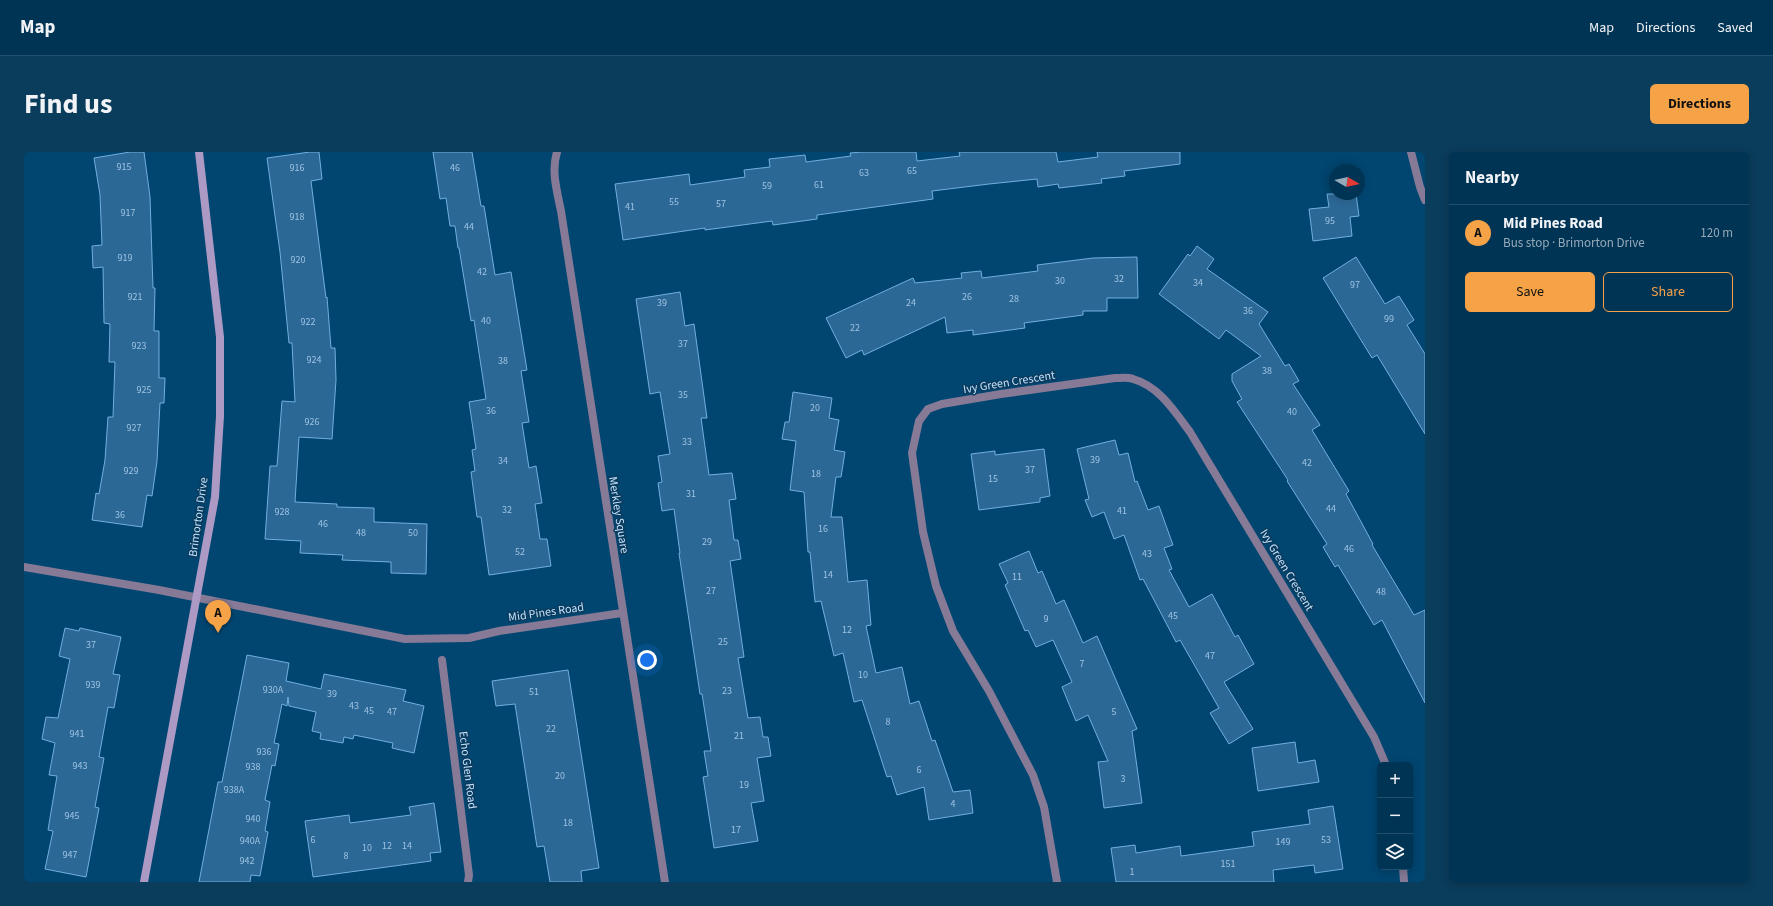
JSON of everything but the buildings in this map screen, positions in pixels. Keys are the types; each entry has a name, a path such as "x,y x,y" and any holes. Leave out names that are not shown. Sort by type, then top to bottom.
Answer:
{"street":[{"name":"Brimorton Drive","path":"144,882 215,497 220,400 220,337 199,152"},
{"name":"Merkley Square","path":"557,152 555,184 561,211 622,613 665,882"},
{"path":"1411,152 1425,200"},
{"name":"Ivy Green Crescent","path":"1057,882 1044,807 1033,775 989,691 953,631 936,586 923,532 912,454 919,421 928,409 942,404 1001,394 1115,378 1132,378 1146,384 1158,393 1190,432 1374,737 1385,762"},
{"name":"Mid Pines Road","path":"24,567 197,598 405,639 468,638 499,631 622,613"},
{"name":"Echo Glen Road","path":"442,660 469,874 468,882"},
{"path":"1403,870 1404,882"}],"place":[{"name":"Mid Pines Road","path":"218,633"}]}
